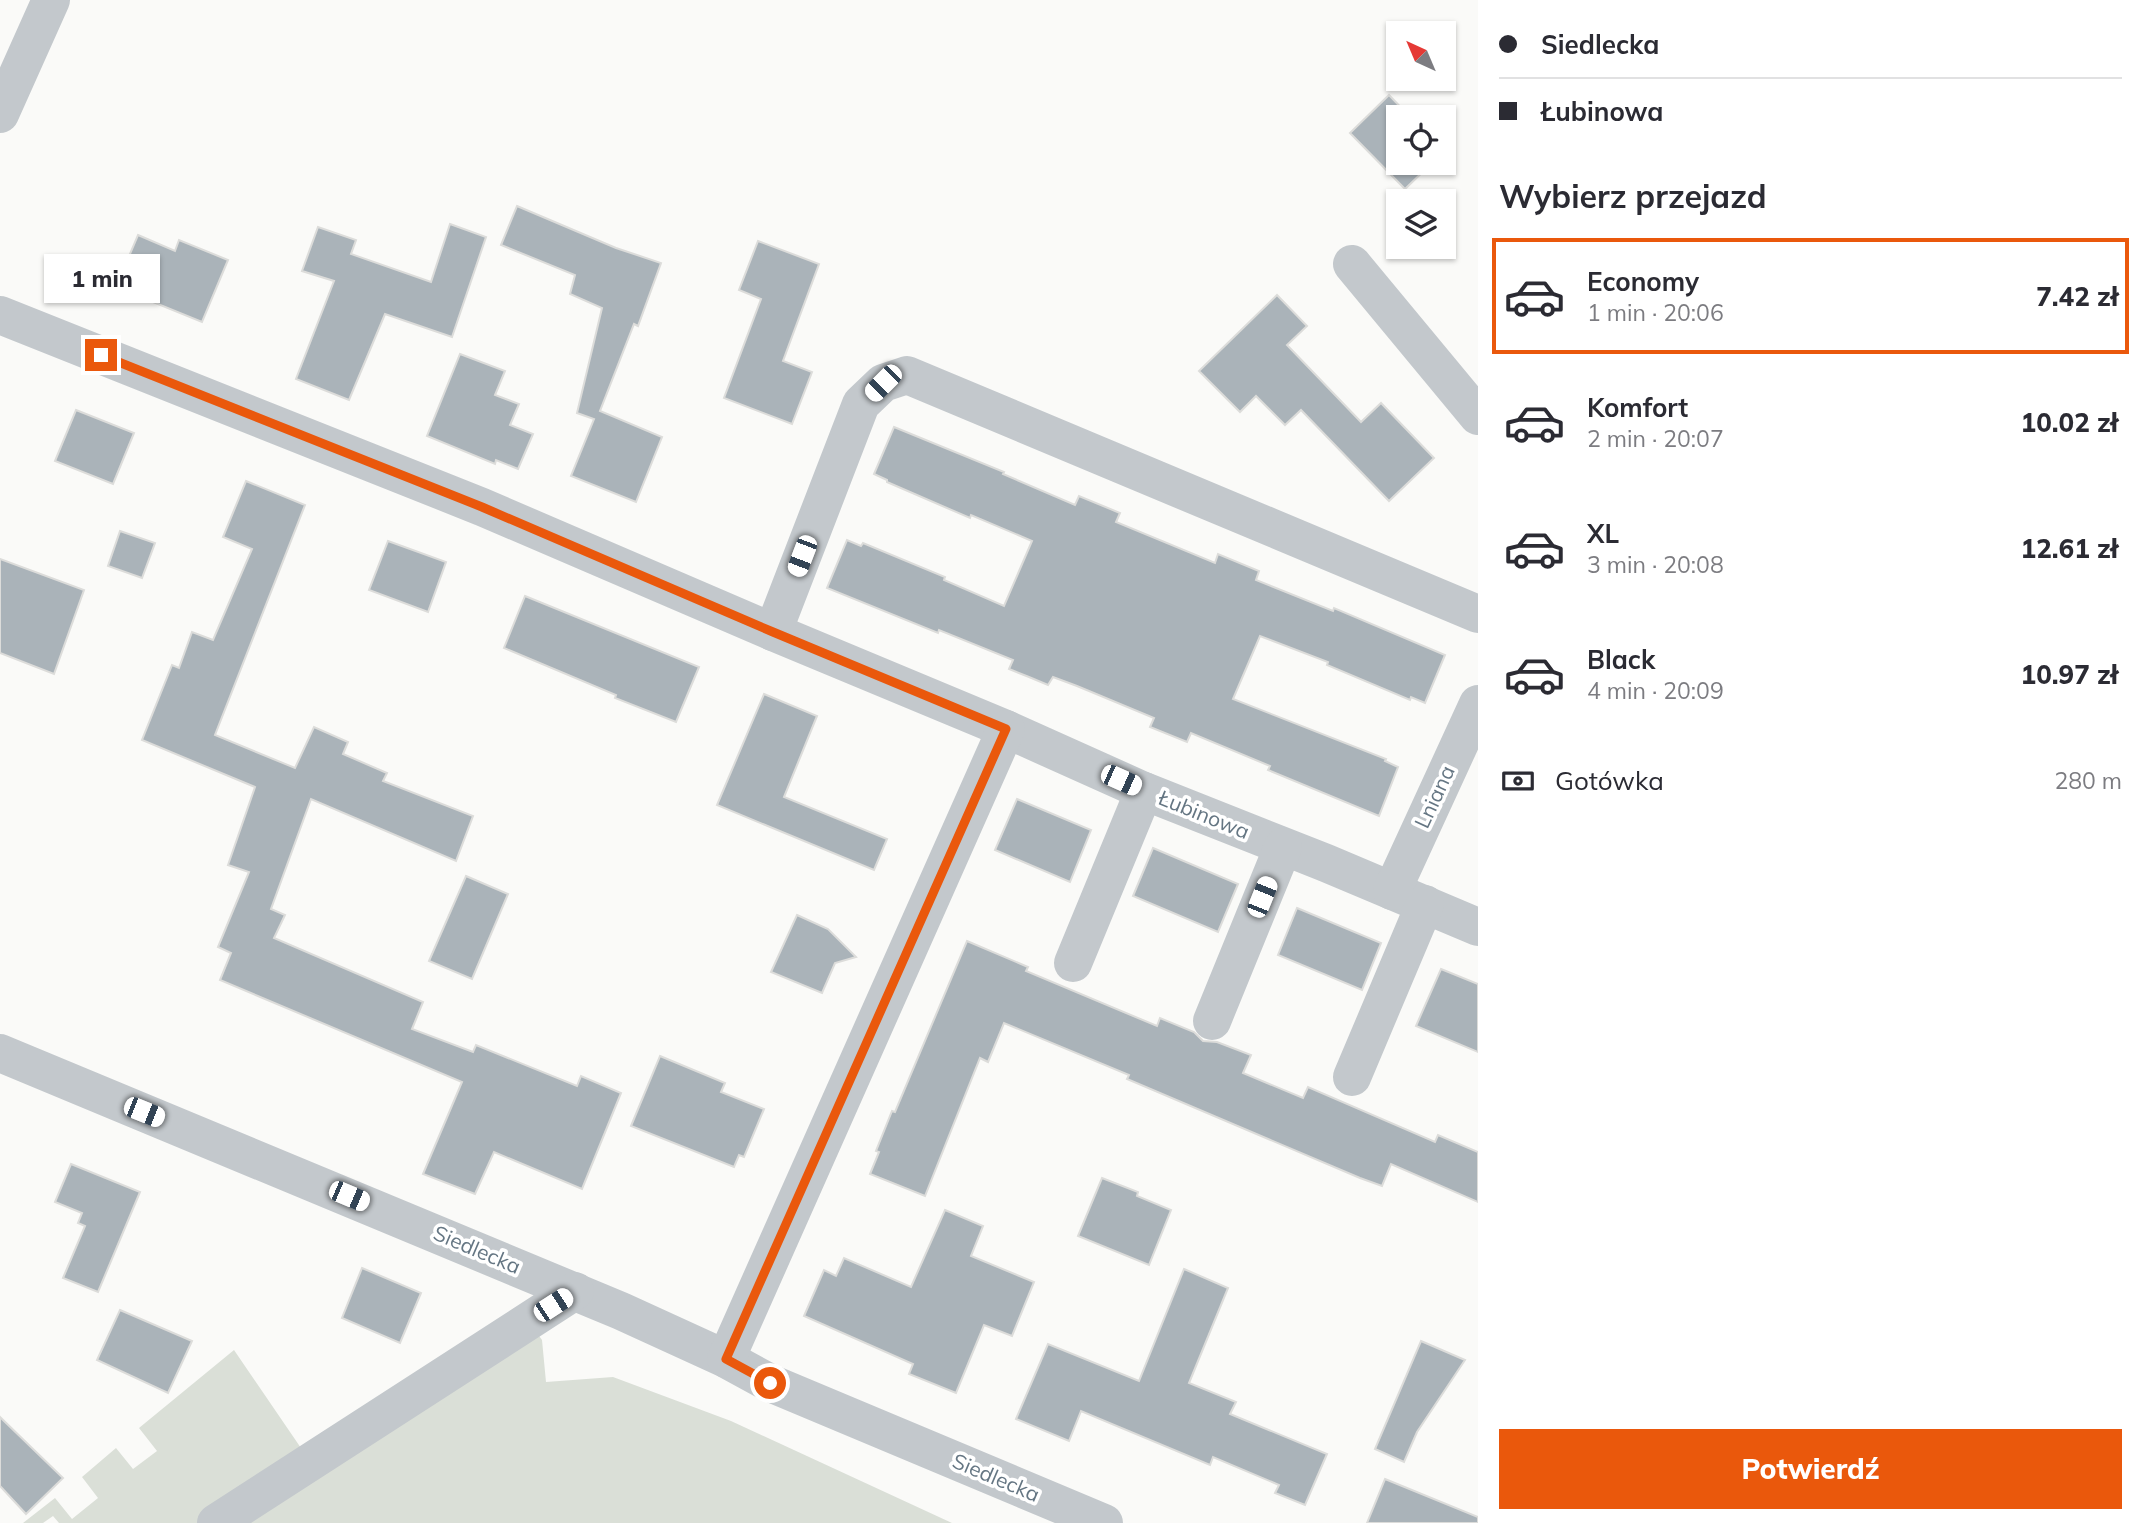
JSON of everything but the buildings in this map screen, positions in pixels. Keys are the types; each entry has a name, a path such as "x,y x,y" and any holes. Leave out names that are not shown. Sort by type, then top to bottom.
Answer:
{"street":[{"path":"0,114 51,0"},
{"path":"1352,264 1478,416"},
{"name":"Łubinowa","path":"0,315 482,507 1006,729 1144,791 1478,927"},
{"path":"773,632 862,404 883,383 907,375 1478,614"},
{"name":"Lniana","path":"1352,1077 1408,897 1478,704"},
{"path":"726,1359 1006,729"},
{"path":"1073,963 1144,791"},
{"path":"1212,1021 1283,847"},
{"name":"Siedlecka","path":"0,1053 575,1291 726,1359 770,1383 1104,1523"},
{"path":"216,1523 575,1291"}],"shaded area":[{"path":"537,1333 542,1340 546,1382 613,1377 731,1421 952,1523 230,1523"},
{"path":"234,1350 303,1451 197,1523 59,1523 53,1516 43,1523 23,1523 55,1498 72,1519 98,1498 82,1477 116,1448 133,1469 157,1451 139,1428"}],"route":[{"path":"101,355 482,507 1006,729 726,1359 770,1383"}]}
